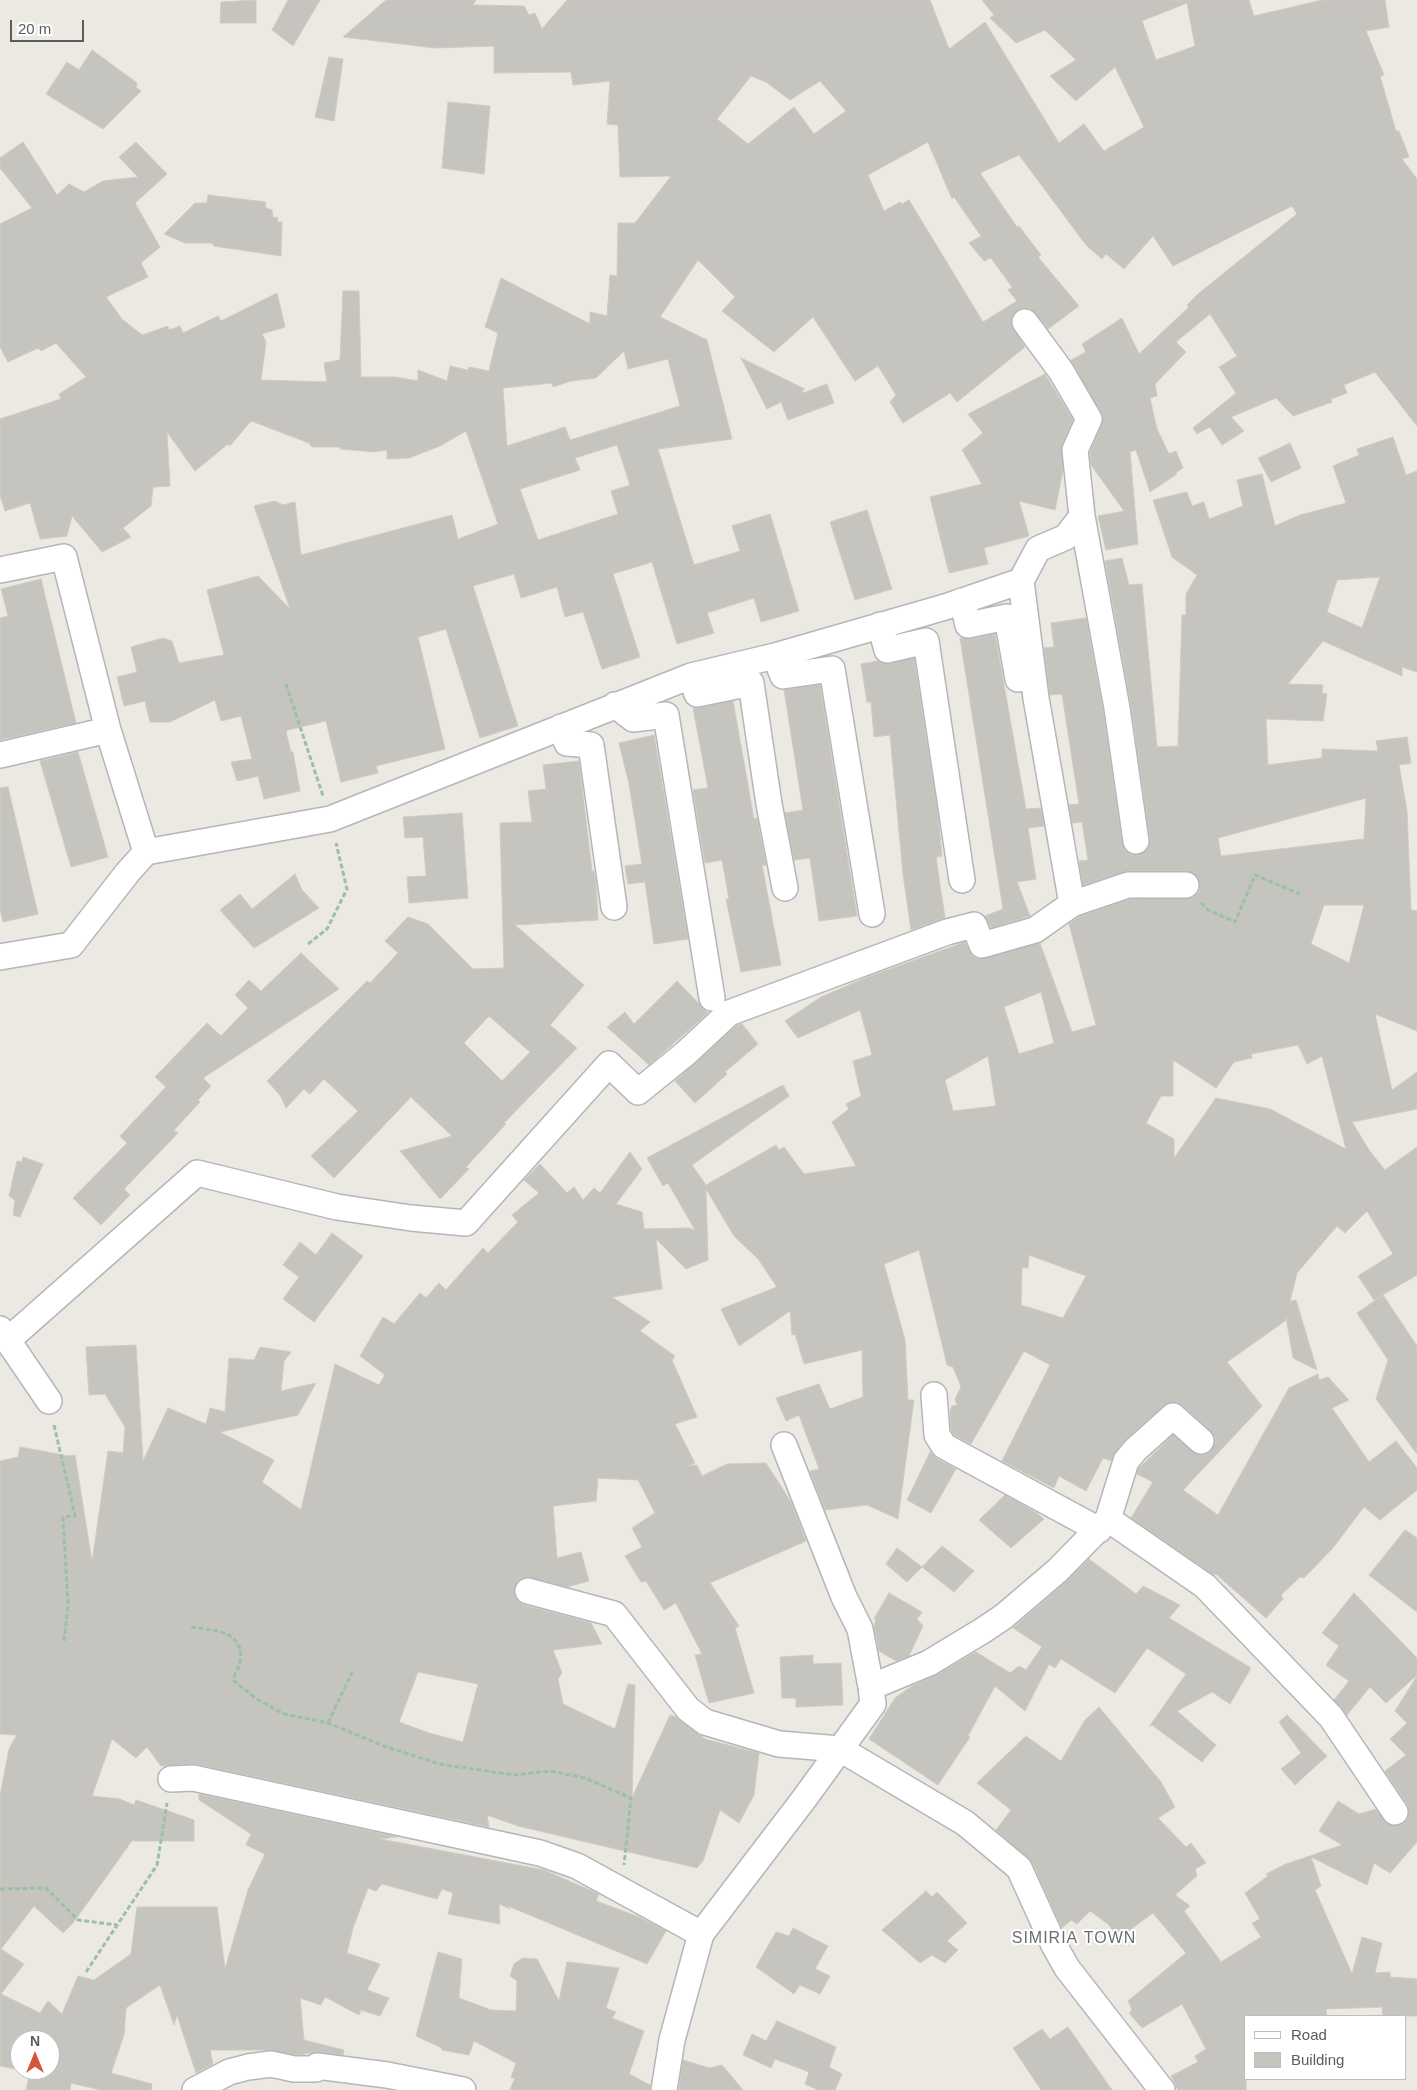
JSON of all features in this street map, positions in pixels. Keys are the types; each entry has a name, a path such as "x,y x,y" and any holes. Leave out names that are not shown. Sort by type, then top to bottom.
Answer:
{"street":[{"path":"1025,322 1061,371 1089,418 1075,450 1082,516 1117,708 1136,841"},
{"path":"1072,904 1036,698 1020,581 1038,549 1066,537 1082,516"},
{"path":"0,570 64,557 108,730 146,852"},
{"path":"0,957 72,945 128,872 146,852 330,819 691,676 775,656 962,601 1020,581"},
{"path":"962,601 968,625 1007,617 1048,859"},
{"path":"880,625 887,650 926,641 962,880"},
{"path":"775,656 784,676 832,669 872,914"},
{"path":"691,676 698,694 751,683 769,804 786,888"},
{"path":"615,705 633,719 666,715 712,998"},
{"path":"560,727 567,744 591,746 614,907"},
{"path":"0,755 108,730"},
{"path":"49,1401 4,1335 197,1174 337,1207 411,1218 466,1223 609,1064 638,1092 686,1053 729,1013 956,930 974,925 982,945 1036,930 1072,904 1128,885 1186,886"},
{"path":"934,1395 937,1436 944,1446 1104,1525 1206,1586 1331,1717 1395,1812"},
{"path":"871,1687 929,1663 1003,1617 1050,1577 1104,1525 1126,1462 1135,1450 1173,1416 1201,1441"},
{"path":"664,2090 672,2040 701,1934 873,1704 860,1629 844,1596 784,1445"},
{"path":"528,1591 614,1614 688,1709 705,1722 779,1744 840,1749 965,1823 1019,1868 1054,1945 1067,1968 1162,2090"},
{"path":"171,1780 193,1778 210,1781 540,1853 577,1866 701,1934"},
{"path":"195,2090 229,2072 271,2064 294,2069 316,2069 317,2066 387,2075 464,2090"}],"path":[{"path":"286,684 330,819 347,890 327,929 308,944"},
{"path":"1186,886 1208,910 1235,922 1255,875 1300,894"},
{"path":"49,1401 75,1516 63,1517 68,1605 64,1641"},
{"path":"191,1627 219,1631 233,1638 241,1650 240,1665 235,1674 234,1681 257,1699 284,1714 328,1724 384,1746 439,1764 514,1775 550,1771 585,1778 631,1798 624,1871"},
{"path":"328,1724 352,1672"},
{"path":"86,1972 158,1866 171,1780"},
{"path":"0,1889 46,1888 78,1920 117,1926"}],"building":[{"path":"256,0 256,23 220,23 221,2"},
{"path":"288,0 320,0 293,46 272,30"},
{"path":"386,0 476,0 473,5 524,6 529,15 535,13 542,29 567,0 930,0 949,49 985,22 1059,143 1084,124 1104,151 1144,127 1115,67 1076,101 1050,76 1076,60 1045,30 1016,43 990,18 994,15 982,0 1249,0 1254,16 1322,0 1385,0 1389,27 1366,31 1384,75 1380,76 1396,131 1399,131 1409,157 1402,159 1417,179 1417,426 1375,372 1344,385 1347,393 1331,399 1332,402 1293,416 1276,398 1231,417 1244,431 1222,445 1210,427 1197,434 1193,428 1236,393 1219,367 1237,356 1210,314 1176,342 1186,352 1155,384 1157,396 1150,398 1157,429 1169,454 1176,451 1183,468 1150,492 1136,450 1130,452 1138,544 1106,550 1098,516 1124,511 1091,465 1090,452 1103,418 1071,360 1086,352 1082,344 1122,318 1139,354 1189,307 1187,305 1198,294 1297,214 1292,206 1173,266 1153,236 1124,269 1106,254 1102,259 1086,245 1019,155 980,173 1017,227 1019,226 1041,255 1038,257 1079,306 1048,329 1031,309 1023,308 1016,311 1012,317 1011,324 1025,347 957,402 950,393 903,423 890,402 896,395 878,366 855,381 813,317 774,352 722,311 735,297 698,260 660,317 707,340 732,439 658,449 694,565 740,551 732,526 770,514 799,611 761,622 754,598 707,613 714,633 677,644 652,562 613,574 640,657 602,669 583,612 565,617 557,587 521,598 514,574 473,586 518,726 480,738 446,629 418,637 445,749 376,766 378,773 341,782 326,721 288,730 286,732 291,752 293,752 300,791 264,799 258,776 237,781 231,762 252,759 241,716 221,721 215,700 170,722 150,722 145,701 124,706 117,677 137,672 131,647 163,638 172,641 179,663 224,655 207,590 258,576 290,609 254,506 275,501 283,505 295,502 301,555 452,515 458,539 498,524 466,431 440,446 409,458 387,459 387,450 374,452 340,449 340,447 312,447 309,443 251,421 230,446 228,444 195,471 167,432 170,486 153,487 151,506 123,528 131,537 102,552 72,516 67,536 40,539 30,503 5,511 0,495 0,419 61,399 59,394 86,377 56,343 41,351 38,348 8,362 0,347 0,224 32,208 0,168 0,158 23,142 57,195 69,184 84,192 103,181 138,177 119,157 136,142 167,174 135,203 160,247 141,263 148,277 106,297 122,319 142,335 168,326 169,330 180,326 183,333 218,316 221,321 277,293 285,327 262,334 266,342 261,380 327,382 324,363 340,360 343,291 359,291 361,377 395,377 418,381 418,370 447,381 450,366 468,370 469,367 489,371 498,333 485,327 501,278 590,324 590,312 607,316 610,275 617,276 618,223 635,223 671,176 620,177 618,125 607,124 610,81 573,85 571,72 494,73 494,46 435,48 343,37","holes":["1187,3 1195,46 1156,60 1142,21","751,76 766,82 790,100 820,81 846,111 814,134 794,107 748,144 717,119","928,142 952,199 954,197 981,236 969,243 984,261 991,258 1012,287 1008,290 1017,301 983,322 909,200 902,204 900,202 884,211 868,175","624,351 628,369 668,359 680,406 570,440 565,427 507,446 503,388 552,383 553,387 571,381 596,378","617,445 630,485 611,491 618,514 538,540 520,489 580,470 575,458"]},
{"path":"92,50 137,83 136,87 141,91 103,129 46,94 67,62 79,70"},
{"path":"329,57 343,59 334,121 315,117"},
{"path":"448,102 490,106 484,174 442,168"},
{"path":"208,195 265,202 266,208 272,210 273,218 277,217 278,222 282,222 281,256 214,246 212,243 185,243 164,234 195,203 207,203"},
{"path":"741,358 805,389 802,391 803,393 827,384 834,403 788,420 781,402 767,409"},
{"path":"1045,374 1073,420 1062,445 1063,470 1055,510 1019,501 1029,536 984,548 988,564 949,573 930,497 982,484 962,450 983,433 968,414"},
{"path":"1393,437 1406,475 1417,471 1417,672 1402,667 1402,676 1323,641 1288,684 1323,685 1322,693 1327,694 1323,721 1266,719 1268,765 1322,758 1322,749 1378,751 1376,741 1407,737 1411,763 1399,765 1407,811 1411,910 1417,911 1417,1031 1375,1014 1392,1090 1417,1072 1417,1109 1352,1122 1369,1150 1385,1170 1417,1147 1417,1275 1374,1300 1358,1276 1393,1254 1367,1211 1345,1233 1337,1226 1297,1273 1290,1301 1296,1300 1317,1370 1293,1358 1286,1317 1285,1321 1227,1362 1262,1406 1183,1490 1218,1515 1289,1388 1318,1374 1319,1380 1328,1377 1349,1400 1332,1408 1369,1462 1396,1441 1417,1468 1417,1490 1380,1520 1364,1507 1332,1549 1304,1578 1300,1577 1281,1595 1283,1599 1266,1618 1216,1574 1214,1575 1131,1518 1153,1482 1137,1474 1139,1468 1173,1435 1198,1455 1206,1454 1215,1444 1215,1437 1211,1431 1182,1405 1176,1402 1164,1405 1124,1441 1111,1461 1103,1458 1086,1491 1059,1476 1054,1488 1002,1461 1050,1365 1024,1351 971,1444 954,1435 951,1430 950,1411 952,1406 957,1405 955,1399 961,1387 953,1367 947,1365 919,1250 884,1264 905,1340 908,1400 914,1400 898,1519 867,1505 825,1510 810,1471 819,1469 799,1415 786,1421 776,1398 819,1384 830,1409 863,1397 862,1350 804,1364 795,1334 792,1335 790,1311 739,1346 721,1309 777,1287 758,1259 734,1236 706,1189 708,1260 686,1269 656,1239 662,1289 612,1297 650,1322 640,1331 675,1356 672,1360 697,1417 675,1424 695,1463 688,1466 697,1465 702,1476 727,1464 766,1463 791,1502 806,1541 710,1583 739,1626 735,1628 754,1693 709,1703 695,1655 702,1654 676,1603 664,1610 646,1581 641,1582 625,1556 642,1547 632,1528 655,1513 638,1480 598,1478 596,1501 553,1506 557,1558 581,1552 589,1581 567,1587 525,1577 518,1581 514,1594 518,1601 524,1605 591,1623 602,1644 553,1650 562,1673 558,1679 563,1704 615,1729 628,1684 635,1685 632,1798 670,1715 676,1717 705,1739 759,1753 754,1795 739,1823 720,1810 703,1861 697,1868 518,1826 487,1815 489,1827 196,1764 161,1766 147,1747 136,1758 112,1739 92,1796 120,1799 134,1805 136,1800 194,1820 194,1841 133,1841 134,1838 73,1923 63,1933 34,1906 1,1949 24,1964 1,1994 40,2013 48,2001 62,2014 78,1976 94,1980 131,1954 137,1907 217,1907 225,1969 248,1890 265,1854 246,1845 251,1834 199,1800 199,1794 397,1837 380,1839 544,1870 599,1894 596,1901 639,1917 666,1931 647,1964 508,1906 510,1909 499,1904 500,1924 448,1914 453,1893 442,1889 437,1899 382,1884 376,1891 368,1888 353,1928 347,1953 380,1964 367,1990 389,1998 380,2016 361,2010 359,2015 325,1997 321,2005 300,1998 304,2040 344,2050 343,2055 319,2052 296,2055 269,2050 210,2050 213,2064 196,2073 177,2015 174,2025 160,1985 126,2008 124,2035 111,2073 152,2084 151,2090 101,2090 71,2083 70,2090 26,2090 28,2080 60,2080 60,2030 10,2030 10,2068 0,2066 0,1796 9,1749 17,1735 0,1734 0,1461 18,1457 20,1447 69,1456 75,1455 92,1562 108,1451 123,1453 125,1427 105,1394 89,1395 86,1347 136,1345 143,1461 168,1408 206,1424 210,1408 225,1412 229,1358 254,1360 260,1347 291,1352 284,1361 281,1391 316,1383 298,1415 220,1432 274,1460 262,1482 301,1510 335,1364 379,1385 385,1375 360,1356 383,1317 394,1324 420,1293 426,1298 439,1283 446,1290 483,1248 488,1253 518,1222 512,1215 539,1193 524,1180 540,1164 567,1193 574,1187 583,1200 594,1188 600,1193 630,1152 642,1169 616,1204 642,1212 644,1229 688,1228 695,1230 668,1183 663,1186 647,1158 783,1085 789,1096 692,1165 706,1185 776,1145 779,1150 784,1147 804,1174 856,1166 832,1122 849,1109 846,1104 861,1096 853,1061 872,1055 860,1010 798,1038 785,1021 821,997 865,978 965,942 972,956 979,959 1040,943 1072,1032 1096,1025 1069,924 1079,917 1130,899 1193,898 1199,892 1200,885 1194,873 1186,871 1128,871 1083,885 1079,861 1088,860 1082,822 1072,823 1069,805 1079,804 1062,694 1050,695 1044,648 1054,647 1051,623 1086,618 1103,710 1122,843 1124,849 1130,854 1138,855 1149,847 1150,839 1131,705 1105,561 1122,558 1129,585 1142,584 1157,747 1178,746 1182,615 1186,615 1186,594 1197,575 1172,557 1153,500 1187,492 1192,506 1204,502 1209,519 1243,506 1237,480 1262,474 1275,526 1300,515 1346,503 1333,466 1359,455 1357,449","holes":["1380,577 1362,628 1327,612 1337,580","1366,798 1364,839 1221,856 1218,838","1324,905 1364,905 1349,963 1311,944","1041,992 1054,1043 1019,1054 1004,1007","1298,1045 1307,1064 1322,1056 1346,1149 1270,1109 1216,1098 1174,1158 1174,1139 1146,1123 1161,1096 1173,1096 1173,1060 1216,1088 1234,1062 1252,1058 1251,1054","988,1056 996,1106 953,1111 945,1080","1029,1255 1086,1276 1063,1318 1021,1305 1022,1267 1028,1268","418,1672 478,1684 463,1742 429,1733 399,1722"]},
{"path":"1290,443 1301,468 1271,482 1258,458"},
{"path":"867,510 892,589 855,600 830,522"},
{"path":"41,579 76,723 0,740 0,618 8,616 1,589"},
{"path":"995,634 1026,809 1041,808 1044,826 1028,828 1036,879 1017,882 1030,916 991,928 985,916 1003,909 960,638 971,639"},
{"path":"914,658 938,815 942,856 936,857 945,918 911,930 903,874 890,735 874,737 871,702 867,702 861,664 877,661 890,664"},
{"path":"820,685 857,916 819,921 810,858 794,860 785,813 803,810 784,690"},
{"path":"733,701 754,819 757,818 766,865 762,865 781,965 741,972 726,899 729,899 722,860 705,863 693,790 708,788 693,708"},
{"path":"654,735 688,939 654,944 645,882 628,884 625,866 642,864 629,784 619,743"},
{"path":"78,752 108,857 71,867 40,761"},
{"path":"579,761 592,871 594,871 596,883 598,920 515,925 584,985 550,1025 577,1048 504,1123 506,1124 466,1167 469,1169 440,1199 400,1151 452,1136 411,1097 334,1178 311,1156 358,1111 324,1079 310,1094 304,1089 286,1108 280,1095 267,1081 367,981 370,983 398,953 385,941 408,917 428,924 473,969 504,968 500,823 532,822 528,791 546,789 543,765","holes":["489,1016 530,1052 502,1081 464,1043"]},
{"path":"8,787 38,914 3,922 0,909 0,788"},
{"path":"462,813 468,898 409,903 407,877 426,876 423,837 405,838 403,817"},
{"path":"295,874 302,890 319,908 254,948 220,910 240,894 252,909"},
{"path":"301,953 339,989 203,1078 211,1086 198,1100 200,1102 174,1130 178,1133 124,1189 130,1195 101,1225 73,1198 127,1143 120,1136 166,1087 155,1077 207,1023 221,1036 248,1008 235,995 249,980 261,991"},
{"path":"677,981 708,1013 649,1065 607,1027 625,1012 634,1024"},
{"path":"742,1024 758,1044 725,1072 727,1074 695,1103 675,1081 737,1025"},
{"path":"23,1157 43,1164 20,1217 13,1215 15,1200 9,1196 17,1161 22,1162"},
{"path":"332,1233 363,1256 314,1322 283,1299 299,1277 283,1265 300,1242 316,1255"},
{"path":"1383,1295 1417,1346 1417,1454 1376,1399 1388,1360 1357,1313"},
{"path":"930,1452 937,1459 956,1469 931,1513 907,1500"},
{"path":"1005,1495 1044,1519 1011,1548 979,1520"},
{"path":"1405,1530 1417,1538 1417,1612 1369,1575"},
{"path":"942,1546 974,1571 954,1592 922,1567"},
{"path":"897,1548 922,1567 907,1582 886,1564"},
{"path":"1089,1559 1136,1594 1143,1586 1180,1605 1169,1618 1251,1668 1230,1704 1212,1692 1177,1711 1216,1745 1202,1762 1152,1725 1149,1727 1186,1674 1147,1648 1115,1693 1061,1659 1055,1668 1049,1664 1025,1711 995,1686 968,1736 970,1737 938,1785 869,1739 895,1698 912,1686 936,1675 976,1652 1010,1673 1019,1666 1026,1670 1042,1647 1013,1628 1066,1582"},
{"path":"889,1593 922,1612 917,1619 923,1626 909,1656 896,1661 879,1651 874,1626 876,1620 874,1619"},
{"path":"1354,1593 1417,1658 1417,1675 1386,1703 1370,1687 1347,1715 1334,1700 1349,1681 1326,1665 1339,1646 1322,1633"},
{"path":"813,1655 813,1664 841,1663 843,1705 796,1707 796,1698 782,1698 780,1657"},
{"path":"1417,1676 1417,1842 1390,1873 1374,1863 1367,1885 1311,1857 1321,1886 1315,1890 1352,1974 1362,1937 1382,1943 1375,1973 1390,1972 1390,1977 1417,1979 1417,2016 1383,2015 1382,2007 1326,2009 1327,2015 1244,2015 1244,2080 1246,2080 1246,2090 1178,2090 1171,2076 1198,2062 1195,2056 1206,2049 1182,2004 1142,2028 1129,2013 1132,2010 1128,2001 1186,1953 1153,1913 1119,1938 1108,1924 1090,1911 1077,1924 1071,1920 1062,1928 1032,1862 996,1830 1011,1810 977,1783 1026,1736 1061,1761 1085,1720 1099,1707 1161,1782 1175,1807 1158,1818 1186,1847 1191,1843 1206,1863 1195,1869 1197,1876 1175,1895 1190,1906 1184,1911 1221,1962 1261,1937 1252,1923 1260,1919 1245,1893 1268,1876 1266,1874 1286,1864 1342,1845 1319,1831 1338,1801 1359,1814 1376,1809 1389,1825 1403,1824 1408,1819 1407,1804 1385,1771 1406,1755 1390,1739 1407,1723 1395,1711"},
{"path":"1287,1715 1327,1756 1295,1785 1281,1769 1301,1753 1279,1722"},
{"path":"926,1891 932,1897 937,1892 967,1923 947,1941 958,1950 945,1963 932,1955 920,1963 882,1930"},
{"path":"793,1928 828,1946 815,1969 830,1976 820,1994 800,1985 794,1994 756,1967 776,1932 789,1936"},
{"path":"438,1952 462,1959 459,1998 491,2010 516,2011 517,1981 510,1976 514,1964 523,1958 537,1959 559,2001 567,1962 619,1968 606,2008 616,2012 612,2018 644,2031 629,2074 650,2085 650,2090 510,2090 515,2078 511,2078 516,2063 474,2041 469,2055 442,2050 442,2048 416,2036"},
{"path":"777,2021 836,2047 829,2067 842,2074 835,2090 818,2090 805,2084 809,2072 775,2059 771,2068 743,2055 752,2034 766,2041"},
{"path":"1068,2027 1112,2090 1041,2090 1013,2048 1042,2029 1050,2039"},
{"path":"683,2060 709,2068 722,2065 743,2090 679,2090"}],"district":[{"name":"SIMIRIA TOWN","path":"1074,1939"}]}
